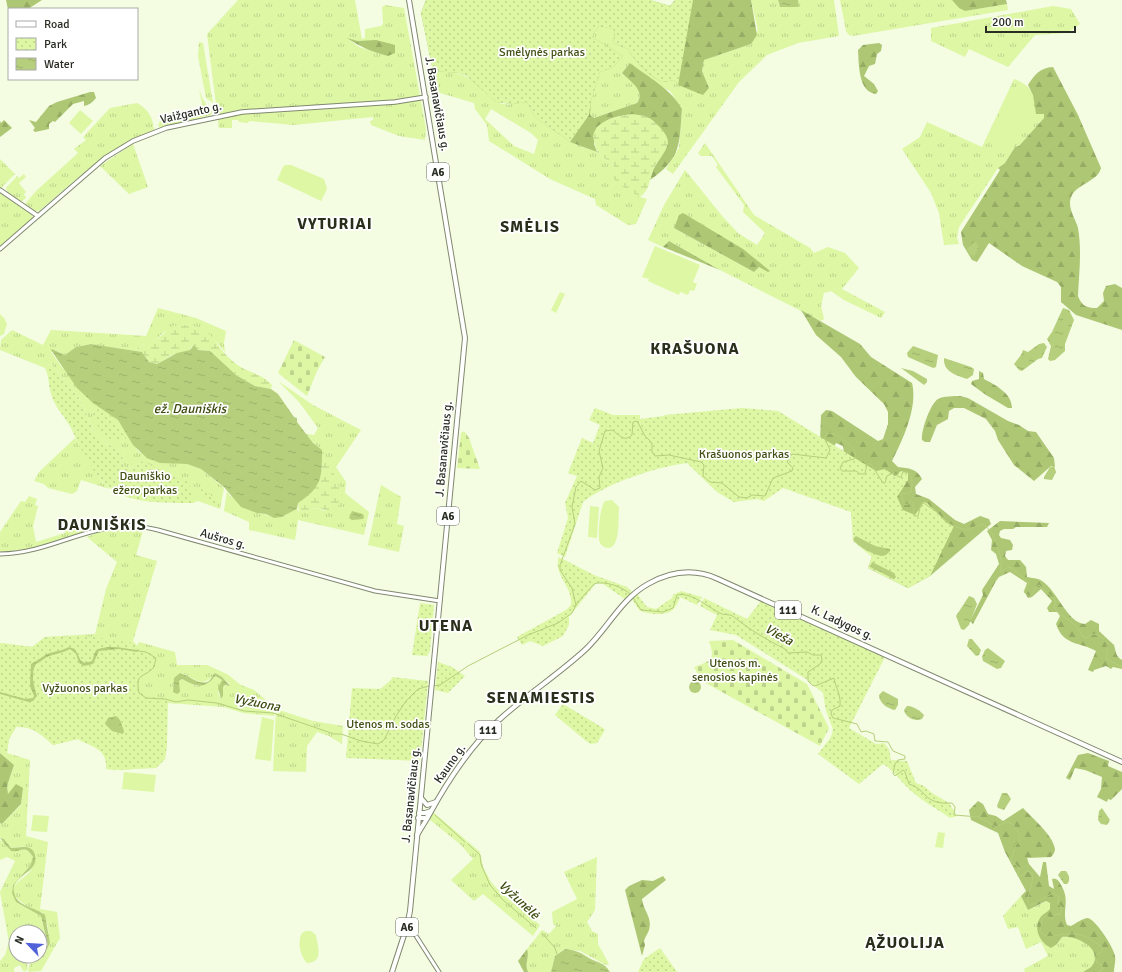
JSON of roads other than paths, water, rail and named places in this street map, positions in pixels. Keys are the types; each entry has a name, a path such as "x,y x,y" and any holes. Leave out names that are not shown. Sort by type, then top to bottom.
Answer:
{"main road":[{"name":"J. Basanavičiaus g.","path":"392,972 407,926 465,338 409,0"},
{"name":"Vaižganto g.","path":"38,216 105,158 133,140 162,129 242,112 382,103 426,97"},
{"path":"0,190 38,216"},
{"name":"K. Ladygos g.","path":"534,691 585,650 629,598 649,583 686,571 701,572 815,621 1122,762"},
{"name":"Kauno g.","path":"417,835 464,760 488,730 534,691"},
{"name":"Kauno g.","path":"420,798 427,805 437,802"},
{"path":"418,813 425,814 432,809"},
{"path":"418,818 426,818 429,815"}],"street":[{"name":"Vaižganto g.","path":"0,249 38,216"},
{"name":"Aušros g.","path":"0,554 40,549 111,527 126,525 139,526 158,530 374,592 440,601"},
{"path":"407,926 411,928 439,972"}],"water":[{"path":"778,0 798,0 799,5 798,7 780,7"},
{"path":"974,242 978,244 978,248 972,258 967,249"},
{"path":"1063,308 1069,310 1074,320 1065,344 1065,351 1055,360 1050,361 1048,359 1051,346 1047,339 1052,332"},
{"path":"1044,343 1047,347 1042,358 1038,359 1022,371 1019,370 1014,364 1023,350 1028,352 1039,344"},
{"name":"ež. Dauniškis","path":"91,344 142,352 149,362 157,364 177,353 190,350 194,345 198,350 210,351 236,375 255,386 271,389 278,394 294,417 297,418 297,422 313,443 322,450 321,475 316,487 298,503 297,509 281,517 274,518 266,514 257,513 241,507 224,487 201,469 187,464 160,463 147,458 133,445 118,420 93,403 77,388 51,350 52,349 65,355 76,347"},
{"path":"913,346 938,355 936,367 933,368 908,357 907,353"},
{"path":"944,358 971,367 974,369 973,375 967,379 951,372 944,363"},
{"path":"901,368 913,371 927,379 927,382 924,385"},
{"path":"1054,466 1056,472 1052,480 1044,479 1050,467"},
{"path":"352,511 363,514 363,519 352,520 349,518"},
{"path":"856,536 875,546 890,549 890,551 886,555 882,556 871,552 862,548 855,542 853,539"},
{"path":"872,562 894,573 896,577 894,579 870,567"},
{"path":"969,596 974,598 977,604 969,625 964,630 961,629 956,616"},
{"path":"969,639 972,639 981,650 979,655 976,656 967,646"},
{"path":"69,647 75,649 81,661 85,663 92,661 96,650 101,648 117,647 138,650 137,652 119,649 99,651 93,664 84,666 79,663 76,654 70,649 47,657 36,664 33,675 37,696 33,701 29,702 0,694 0,692 25,699 33,698 34,696 30,686 31,664 47,654"},
{"path":"988,648 1005,661 1001,668 997,669 983,661 982,657 985,650"},
{"path":"180,673 203,683 208,681 215,673 222,677 230,686 225,685 223,687 223,696 221,699 218,688 222,680 216,676 206,684 199,686 182,679 179,681 180,692 177,694 173,692 174,678"},
{"path":"695,681 699,683 701,687 699,691 695,693 691,691 689,687 691,683"},
{"path":"883,691 898,699 898,705 895,710 882,703 879,695"},
{"path":"907,706 914,707 921,712 924,715 922,719 911,719 904,710"},
{"path":"116,716 120,720 124,731 123,734 112,731 105,724 108,718"},
{"path":"1002,793 1007,793 1011,799 1004,810 998,808 997,806"},
{"path":"1102,808 1110,820 1107,825 1101,824 1098,820 1099,811"},
{"path":"0,838 4,839 11,848 28,848 33,851 35,855 34,865 16,882 14,891 17,900 45,915 47,924 43,924 41,916 16,902 12,893 13,885 30,866 33,857 25,849 11,851"},
{"path":"1061,871 1066,871 1068,874 1069,879 1067,884 1064,884 1058,875"},
{"path":"48,932 50,943 48,947"},
{"path":"565,949 583,954 592,960 601,963 610,972 551,972 555,956"}],"waterway":[{"name":"KRAŠUONA","path":"576,605 572,588 560,570 560,565 575,524 572,507 576,487 581,481 595,490 600,488 599,477 603,468 599,451 605,431 612,430 626,438 632,435 633,422 637,421 645,436 652,443 652,452 655,456 669,455 701,462 704,465 703,476 709,481 722,483 739,497 747,498 752,495 765,496 773,478 792,471 793,468 787,462 792,454 826,458 830,450 824,437 829,433 837,435 844,440 856,453 854,459 843,462 840,468 842,471 856,471 860,474 865,474 867,464 871,464 883,483 885,483 887,476 893,473 901,477 903,472 908,472 912,479 911,491 910,493 901,494 904,504 907,505 910,501 913,503 914,516 918,516 922,502 937,512 946,522 955,527 968,530 981,524 989,529 997,544 1001,559 1001,572 1008,567 1012,568 1029,583 1024,592 1030,597 1039,585 1056,601 1054,607 1057,611 1077,627 1082,636 1086,638 1094,634 1105,640 1107,646 1106,659 1122,667"},
{"name":"Vyžuona","path":"432,686 440,685 468,666 528,635 558,623 572,613 577,603 594,584 603,583 613,585 627,591 630,594"},
{"name":"Vieša","path":"632,596 641,610 663,612 673,608 677,595 682,594 700,601 717,612 732,616 785,649 788,653 807,652 813,655 821,655 822,660 820,664 808,672 808,681 815,686 834,678 839,695 840,706 832,710 831,714 833,718 857,724 861,732 866,731 874,734 875,741 888,742 893,751 905,756 905,759 898,760 895,764 893,774 895,776 903,770 909,784 920,790 931,799 936,802 952,803 955,807 954,815 979,817 996,827 1006,822 1011,823 1015,827 1020,840 1016,844 1011,860 1019,868 1018,876 1022,876 1027,871 1032,873 1032,883 1028,896 1028,903 1030,906 1053,893 1059,897 1058,904 1062,907 1061,914 1056,914 1052,919 1047,916 1043,917 1040,932 1047,937 1063,934 1076,934 1095,942 1103,948 1095,957 1097,963 1102,965 1102,970 1098,972"},
{"name":"Vyžuona","path":"138,651 146,652 156,658 154,667 141,677 138,682 139,693 146,698 165,699 176,702 188,700 217,703 244,711 273,713 334,734 341,734 361,741 378,744 384,740 396,716 406,701 418,689 429,686"},
{"name":"Vyžunėlė","path":"435,815 465,842"},
{"name":"Vyžunėlė","path":"468,844 480,855 481,864 490,885 503,900 536,928"},
{"name":"Vyžunėlė","path":"542,933 555,948 557,954"}],"district":[{"name":"VYTURIAI","path":"335,224"},
{"name":"SMĖLIS","path":"530,227"},
{"name":"KRAŠUONA","path":"695,349"},
{"name":"DAUNIŠKIS","path":"102,525"},
{"name":"UTENA","path":"446,626"},
{"name":"SENAMIESTIS","path":"541,698"},
{"name":"ĄŽUOLIJA","path":"905,943"}],"park label":[{"name":"Smėlynės parkas","path":"542,52"},
{"name":"Krašuonos parkas","path":"744,454"},
{"name":"Dauniškio ežero parkas","path":"145,483"},
{"name":"Utenos m. senosios kapinės","path":"735,670"},
{"name":"Vyžuonos parkas","path":"85,688"},
{"name":"Utenos m. sodas","path":"388,724"}]}
